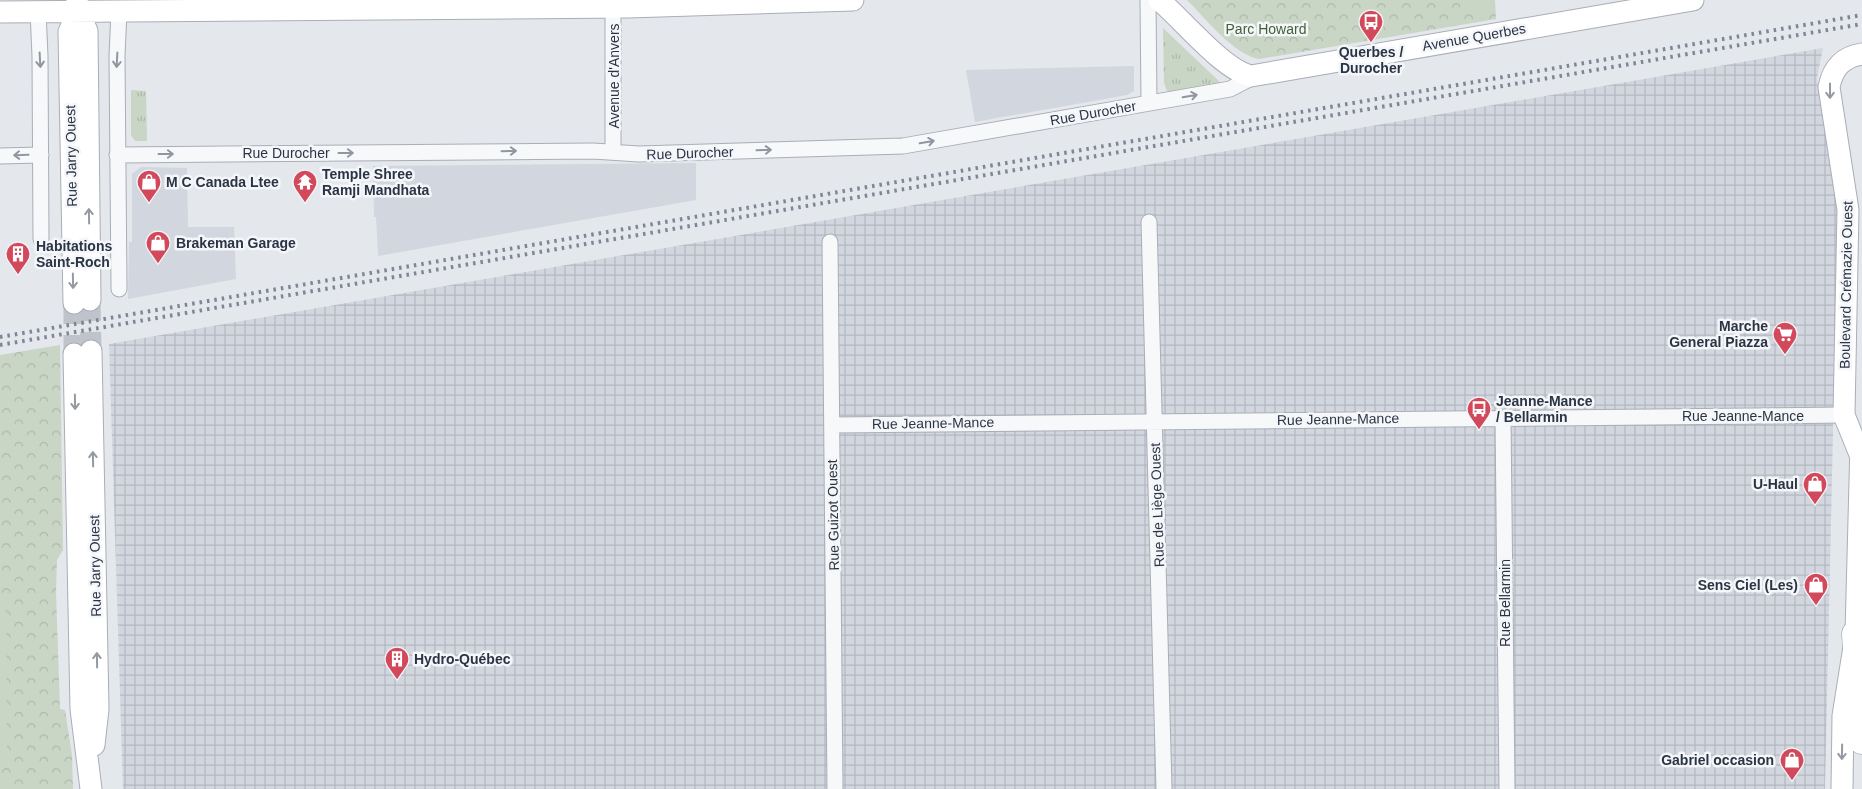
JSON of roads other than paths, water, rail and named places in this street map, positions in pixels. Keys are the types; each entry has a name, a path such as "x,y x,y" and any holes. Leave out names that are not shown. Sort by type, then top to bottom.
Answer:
{"highway":[{"path":"1856,634 1862,740"}],"street":[{"path":"0,12 38,11 78,6 119,11 854,0"},
{"path":"1148,0 1149,103"},
{"path":"1159,0 1235,70 1255,76"},
{"name":"Avenue Querbes","path":"1255,76 1693,0"},
{"name":"Avenue d'Anvers","path":"614,3 614,152"},
{"name":"Rue Jarry Ouest","path":"78,6 69,32 82,301"},
{"path":"38,11 41,240"},
{"path":"119,11 117,155 120,289"},
{"name":"Boulevard Crémazie Ouest","path":"1844,415 1848,210 1829,87 1832,75 1840,64 1859,54"},
{"name":"Rue Durocher","path":"117,155 614,152 639,154 903,146 1230,89 1255,76"},
{"path":"0,156 41,155"},
{"name":"Rue de Liège Ouest","path":"1149,222 1164,789"},
{"name":"Rue Guizot Ouest","path":"830,242 835,789"},
{"name":"Rue Jarry Ouest","path":"83,352 98,709 91,785"},
{"path":"1844,415 1861,457"},
{"name":"Rue Jeanne-Mance","path":"832,425 1844,415"},
{"name":"Rue Bellarmin","path":"1503,418 1507,789"},
{"path":"1842,789 1843,716 1856,634 1862,428"}],"tunnel":[{"path":"90,300 91,351"},
{"path":"74,303 74,354"}],"railway":[{"path":"0,337 1862,15"},
{"path":"0,345 1862,24"}],"place":[{"name":"Querbes / Durocher","path":"1371,43"},
{"name":"M C Canada Ltee","path":"149,203"},
{"name":"Temple Shree Ramji Mandhata","path":"305,203"},
{"name":"Brakeman Garage","path":"158,264"},
{"name":"Habitations Saint-Roch","path":"18,275"},
{"name":"Marche General Piazza","path":"1785,355"},
{"name":"Jeanne-Mance / Bellarmin","path":"1479,430"},
{"name":"U-Haul","path":"1815,505"},
{"name":"Sens Ciel (Les)","path":"1816,606"},
{"name":"Hydro-Québec","path":"397,680"},
{"name":"Gabriel occasion","path":"1792,781"}],"park label":[{"name":"Parc Howard","path":"1266,29"}]}
